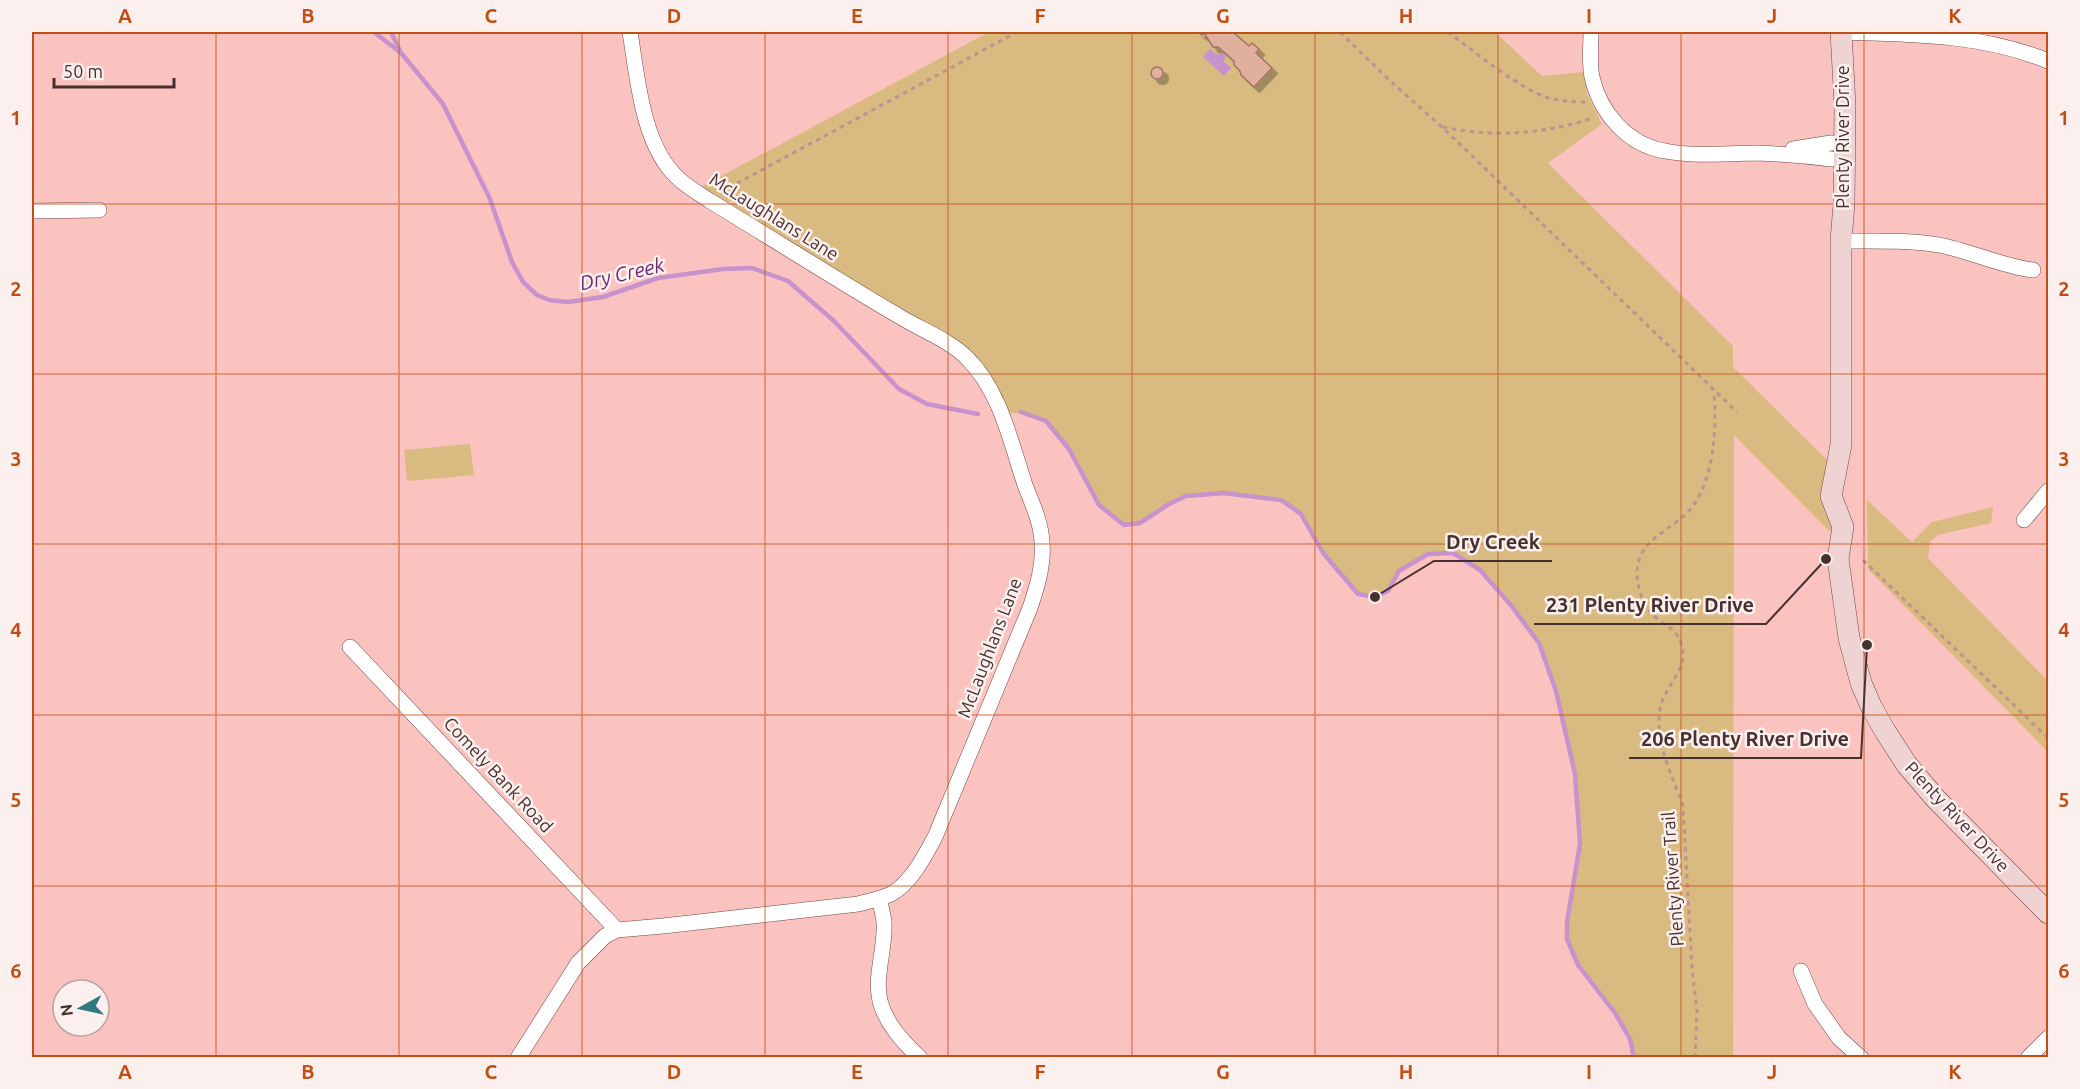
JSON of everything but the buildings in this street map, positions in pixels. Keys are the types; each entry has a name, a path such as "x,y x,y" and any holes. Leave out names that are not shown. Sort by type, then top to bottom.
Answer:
{"street":[{"name":"McLaughlans Lane","path":"617,930 830,908 879,899 893,893 902,885 926,855 935,837 1030,608 1041,570 1042,540 1038,521 1003,419 990,390 967,357 682,183 667,167 660,155 647,120 630,32"},
{"path":"1591,32 1592,76 1603,107 1636,140 1664,151 1692,154 1835,151"},
{"path":"1841,32 1926,34 1966,39 2000,45 2049,61"},
{"name":"Plenty River Drive","path":"1841,32 1833,81 1834,205 1841,242 1842,445 1831,496 1842,527 1838,550 1840,574 1844,613 1854,660 1871,706 1896,750 1920,781 2049,913"},
{"path":"32,211 99,210"},
{"path":"1841,242 1924,243 1967,252 2003,266 2033,270"},
{"path":"2024,520 2049,491"},
{"name":"Comely Bank Road","path":"350,647 617,930"},
{"path":"879,899 884,923 878,979 880,1001 890,1024 902,1041 920,1058"},
{"path":"518,1058 578,963 605,936 617,930"},
{"path":"1801,971 1815,1004 1839,1038 1861,1058"},
{"path":"2028,1058 2049,1038"}],"path":[{"path":"711,201 727,188 1017,32"},
{"path":"1340,32 1441,126 1737,412"},
{"path":"1448,32 1522,85 1547,97 1603,107"},
{"path":"1441,126 1468,132 1508,133 1559,128 1603,107"},
{"name":"Plenty River Trail","path":"1695,1058 1697,1011 1684,854 1683,806 1661,740 1659,724 1663,699 1676,679 1683,653 1677,633 1650,612 1639,588 1637,575 1644,549 1694,506 1701,491 1715,439 1714,392"},
{"path":"1863,560 2049,738"}],"shaded area":[{"path":"989,32 1495,32 1542,76 1583,72 1588,96 1602,124 1548,163 1733,346 1733,367 1834,467 1835,529 1829,531 1734,435 1733,1057 1634,1057 1630,1039 1615,1013 1578,965 1567,939 1567,922 1580,844 1575,774 1556,691 1539,643 1510,604 1480,570 1453,553 1428,554 1399,571 1388,591 1375,597 1358,594 1323,553 1301,514 1281,500 1224,493 1186,496 1140,523 1124,525 1099,504 1065,443 1055,431 1043,421 1028,415 1007,413 939,332 732,207 733,200 726,204 701,187"},
{"path":"1210,49 1218,55 1221,52 1226,57 1223,61 1231,68 1224,76 1203,57"},
{"path":"470,444 474,475 407,481 404,450"},
{"path":"1867,500 1912,542 1932,522 1993,507 1991,523 1938,535 1930,542 1928,558 2048,681 2048,752 1868,569"}],"waterway":[{"name":"Dry Creek","path":"374,32 402,54 443,104 490,199 512,262 523,282 537,295 549,300 568,302 603,297 658,278 723,269 752,268 788,281 834,321 899,389 927,404 978,414"},
{"name":"Dry Creek","path":"391,32 400,51"},
{"name":"Dry Creek","path":"1021,412 1046,421 1069,449 1099,505 1124,525 1140,523 1186,496 1224,493 1281,500 1301,514 1323,553 1358,594 1375,597 1388,591 1399,571 1428,554 1453,553 1480,570 1510,604 1539,643 1556,691 1575,774 1580,844 1567,922 1567,939 1578,965 1615,1013 1630,1039 1634,1058"}],"place":[{"name":"231 Plenty River Drive","path":"1826,559"},
{"name":"Dry Creek","path":"1375,597"},
{"name":"206 Plenty River Drive","path":"1867,645"}]}
